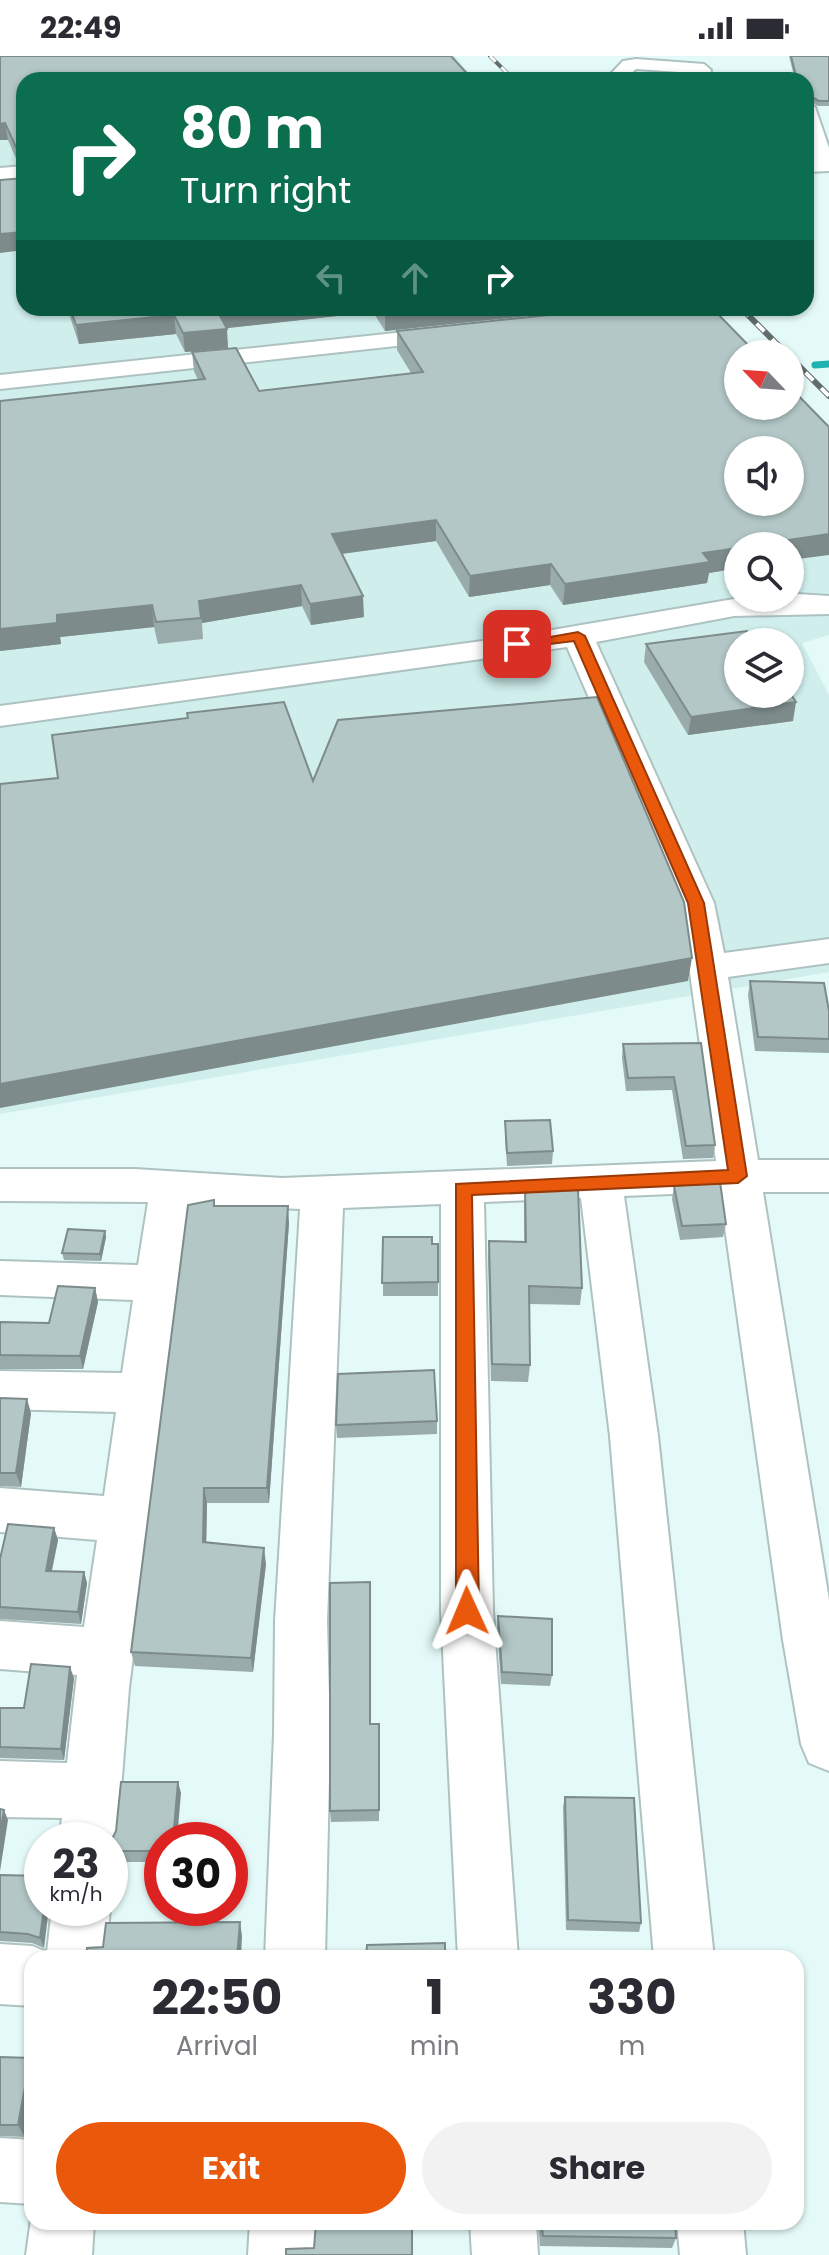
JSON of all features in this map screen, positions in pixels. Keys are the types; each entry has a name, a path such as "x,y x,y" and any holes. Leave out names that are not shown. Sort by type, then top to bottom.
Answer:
{"street":[{"path":"625,68 698,68 702,72"},
{"path":"814,132 825,166 814,166"},
{"path":"0,382 475,332"},
{"path":"0,716 578,636 716,610 782,603 829,605"},
{"path":"578,636 696,903 809,1640 829,1744"},
{"path":"707,968 828,953"},
{"path":"0,1185 171,1188 237,1193 462,1188 738,1176 829,1176"},
{"path":"601,1183 634,1436 683,1950"},
{"path":"0,1789 90,1815 124,1520 171,1188"},
{"path":"462,1188 467,1611 488,1950"},
{"path":"295,1950 302,1734 301,1621 322,1192"},
{"path":"0,1278 158,1283"},
{"path":"0,1390 143,1393"},
{"path":"0,1510 124,1520"},
{"path":"0,1645 107,1653"},
{"path":"77,1950 79,1926"},
{"path":"0,1974 24,1976"},
{"path":"0,2170 24,2172"},
{"path":"59,2255 61,2230"},
{"path":"281,2255 283,2230"},
{"path":"503,2230 505,2255"},
{"path":"711,2230 713,2255"}],"shaded area":[{"path":"0,56 455,56 468,72 16,72 16,316 688,316 724,381 724,420 764,420 794,436 724,436 724,516 804,516 804,442 829,455 829,635 804,642 804,628 724,628 724,708 804,708 804,647 829,695 829,972 0,1114"}],"building":[{"path":"0,56 451,56 466,72 16,72 16,147 5,123 0,124"},
{"path":"791,56 829,56 829,101 814,98 814,72 795,72"},
{"path":"16,179 16,233 0,234 0,180"},
{"path":"73,316 164,316 76,325"},
{"path":"174,316 220,316 227,329 183,333"},
{"path":"539,316 720,316 743,340 724,340 724,420 804,420 804,401 829,427 829,534 804,538 804,532 724,532 724,550 703,553 710,562 565,584 551,564 470,576 436,520 332,534 363,596 310,604 301,585 199,601 201,618 156,622 152,605 57,615 57,623 0,629 0,401 205,379 192,352 236,348 259,391 423,372 397,331"},
{"path":"724,634 724,708 754,708 691,717 646,644"},
{"path":"597,697 684,902 692,958 0,1084 0,784 58,778 52,735 188,718 187,713 284,702 313,781 338,720"},
{"path":"750,981 824,983 829,1011 829,1039 758,1037"},
{"path":"701,1043 715,1145 686,1146 674,1077 628,1078 623,1044"},
{"path":"550,1120 553,1151 507,1153 505,1121"},
{"path":"720,1182 726,1224 682,1226 674,1186"},
{"path":"557,1185 557,1189 578,1190 582,1288 529,1286 530,1365 492,1364 489,1241 526,1242 525,1186"},
{"path":"214,1200 214,1206 288,1206 267,1488 204,1488 203,1542 264,1548 251,1658 131,1652 188,1205"},
{"path":"68,1229 105,1231 100,1254 62,1253"},
{"path":"383,1237 432,1237 432,1244 438,1244 438,1282 382,1283"},
{"path":"58,1286 95,1288 80,1356 0,1355 0,1322 49,1323"},
{"path":"434,1370 437,1421 336,1425 338,1374"},
{"path":"0,1398 27,1399 16,1473 0,1473"},
{"path":"8,1524 54,1528 46,1571 84,1572 78,1612 0,1607 0,1559"},
{"path":"370,1582 370,1724 379,1724 379,1810 330,1811 330,1583"},
{"path":"498,1616 552,1619 552,1675 502,1672"},
{"path":"31,1664 70,1667 61,1749 0,1747 0,1708 24,1708"},
{"path":"121,1782 178,1782 175,1822 144,1822 144,1851 128,1851 128,1822 117,1822"},
{"path":"565,1797 634,1798 641,1923 568,1920"},
{"path":"0,1809 4,1810 0,1833"},
{"path":"0,1875 24,1876 24,1926 42,1926 40,1938 0,1932"},
{"path":"144,1923 144,1926 240,1926 238,1950 87,1950 103,1947 106,1926"},
{"path":"445,1943 445,1950 367,1950 367,1945"},
{"path":"0,2057 24,2058 24,2092 18,2125 0,2125"},
{"path":"315,2230 412,2230 412,2255 286,2255 286,2249 314,2248"},
{"path":"542,2230 676,2230 676,2238 543,2236"}],"waterway":[{"path":"815,365 829,364"}],"railway":[{"path":"490,56 506,72"},
{"path":"749,316 773,340"},
{"path":"804,371 829,396"}],"route":[{"path":"467,1611 462,1188 738,1176 696,903 578,636 517,644"}]}
